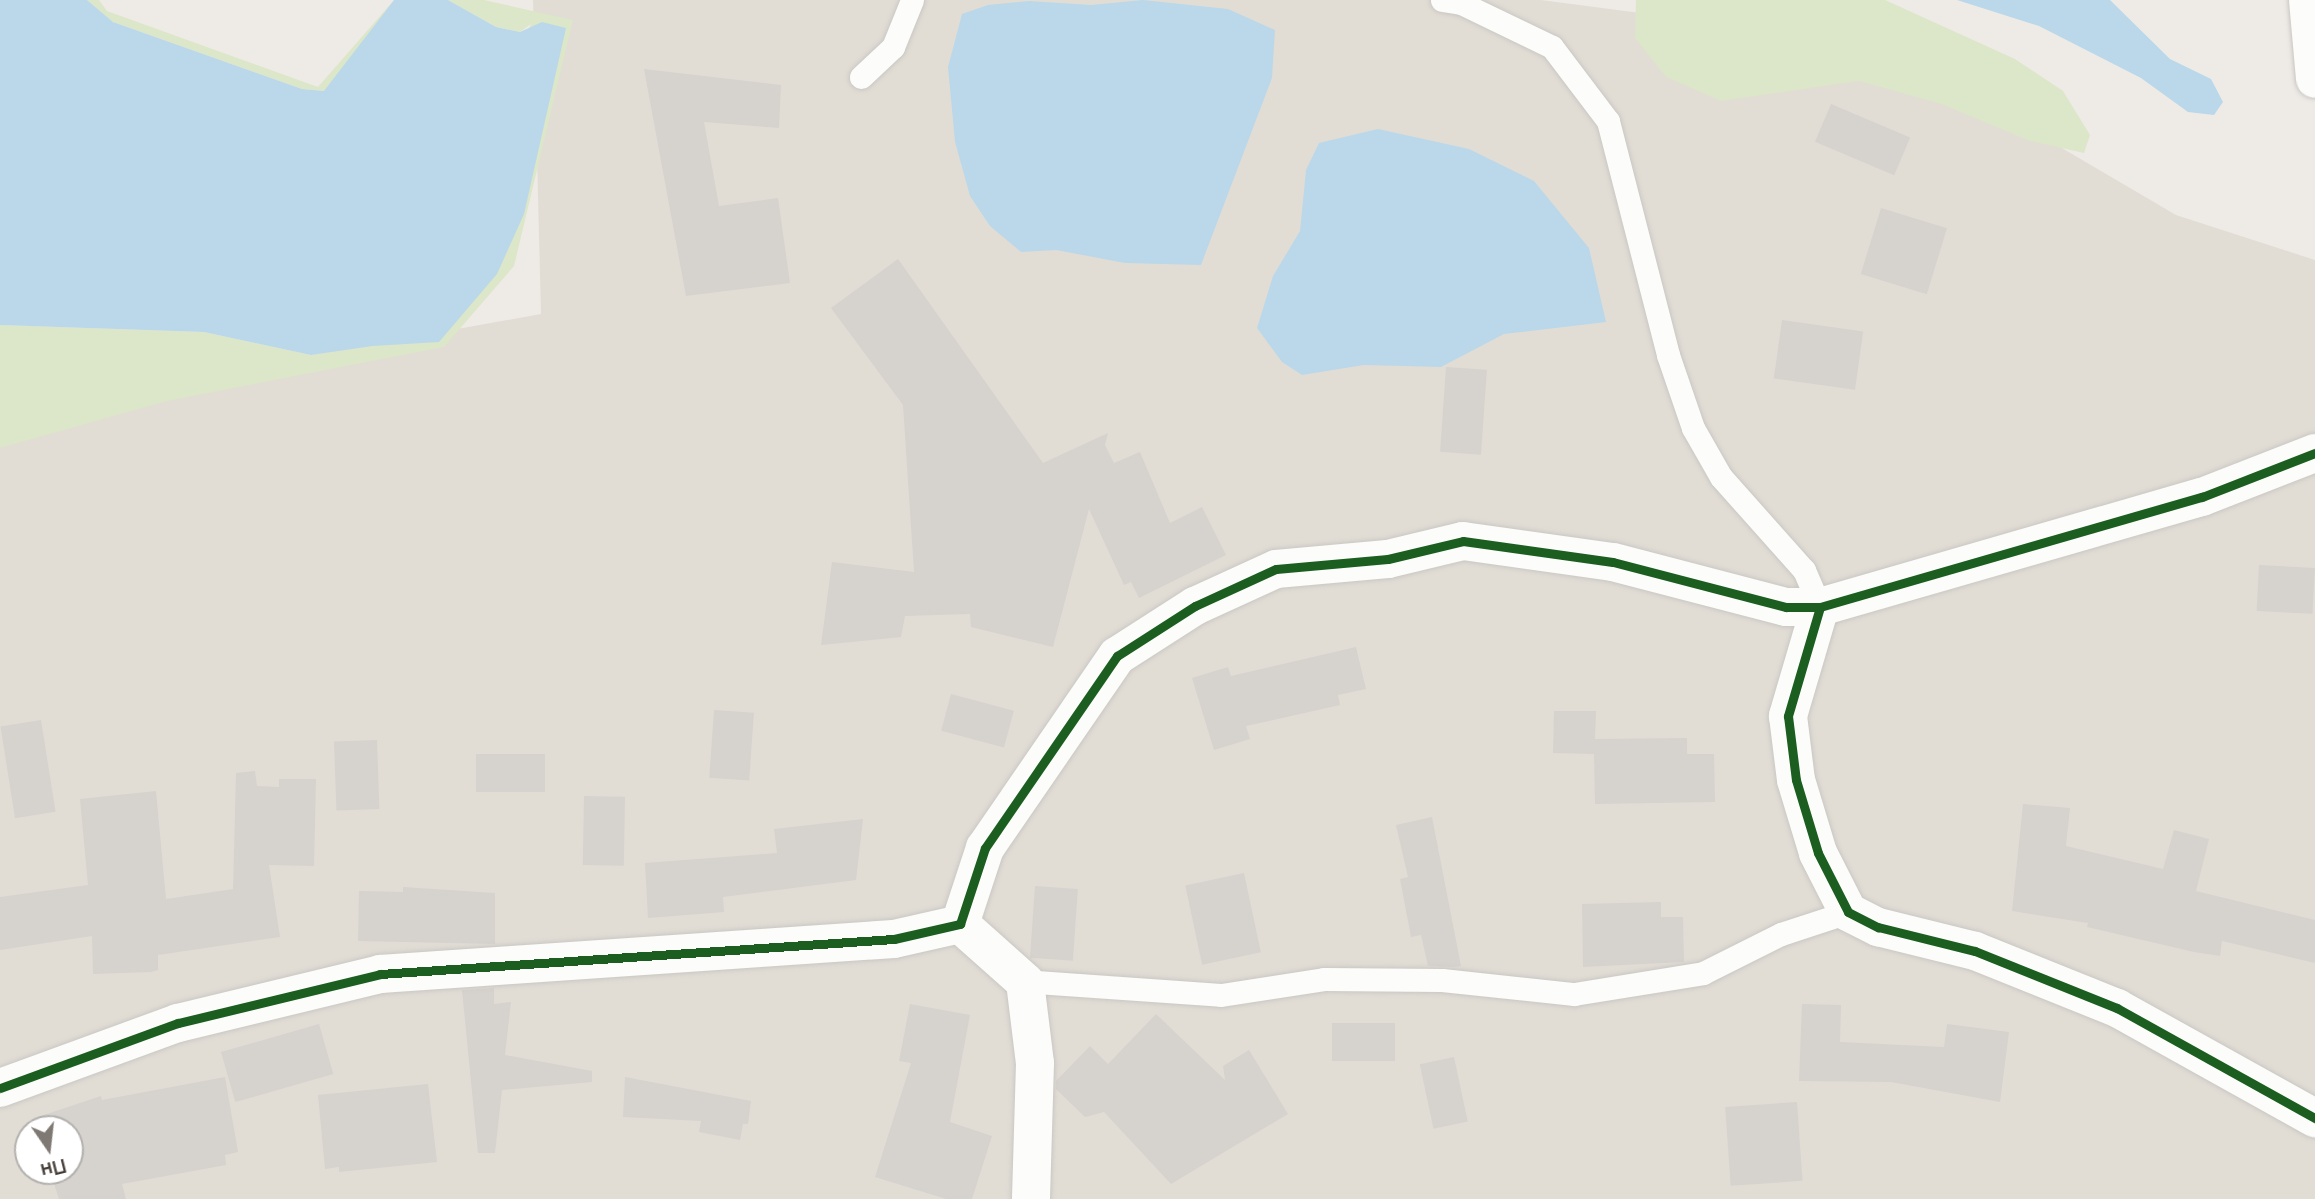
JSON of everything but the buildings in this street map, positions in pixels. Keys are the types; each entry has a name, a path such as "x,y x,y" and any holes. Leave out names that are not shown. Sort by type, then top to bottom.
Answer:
{"street":[{"path":"2308,0 2315,79"},
{"path":"960,924 985,848 1117,656 1195,606 1276,569 1388,559 1463,541 1613,562 1786,607 1820,607 2202,497 2315,453"},
{"path":"1820,607 1788,716 1796,780 1818,853 1848,912 1878,927 1975,951 2117,1008 2315,1118"},
{"path":"960,924 1023,982 1035,1063 1031,1199"},
{"path":"0,1088 178,1023 380,974 894,939 960,924"}],"lane":[{"path":"861,77 893,47 912,0"},
{"path":"1442,0 1461,3 1552,47 1608,121 1668,355 1693,428 1721,477 1804,569 1820,607"},
{"path":"1023,982 1221,995 1324,979 1442,980 1574,995 1703,973 1781,934 1848,912"}],"shaded area":[{"path":"533,0 1541,0 1886,45 2176,215 2315,260 2315,1199 0,1199 0,411 541,314"}],"green space":[{"path":"87,0 99,0 107,11 318,87 394,0 325,91 302,89 113,22"},
{"path":"448,0 484,0 573,20 514,266 444,347 167,401 0,448 0,325 204,332 311,355 372,346 531,24 520,32 496,27"},
{"path":"1636,0 1885,0 2015,59 2063,91 2090,135 2084,153 2030,141 1941,104 1859,81 1721,101 1666,77 1635,38"}],"water":[{"path":"0,0 87,0 113,22 302,89 324,91 394,0 448,0 496,27 520,32 542,22 566,28 524,214 497,274 439,342 372,346 311,355 204,332 0,325"},
{"path":"1143,0 1228,9 1275,30 1272,78 1201,265 1125,263 1056,250 1021,252 990,226 970,196 955,142 948,67 962,14 988,5 1029,1 1091,5"},
{"path":"1957,0 2110,0 2170,59 2211,79 2223,102 2214,115 2188,112 2141,78 2039,26"},
{"path":"1378,129 1469,149 1534,181 1589,248 1606,322 1504,334 1441,367 1364,365 1302,375 1282,362 1257,328 1273,276 1300,231 1306,170 1319,143"}],"cycle path":[{"path":"0,1088 178,1023 380,974 894,939 960,924 985,848 1117,656 1195,606 1276,569 1388,559 1463,541 1613,562 1786,607 1820,607 2202,497 2315,453"},
{"path":"1820,607 1788,716 1796,780 1818,853 1848,912 1878,927 1975,951 2117,1008 2315,1118"}]}
